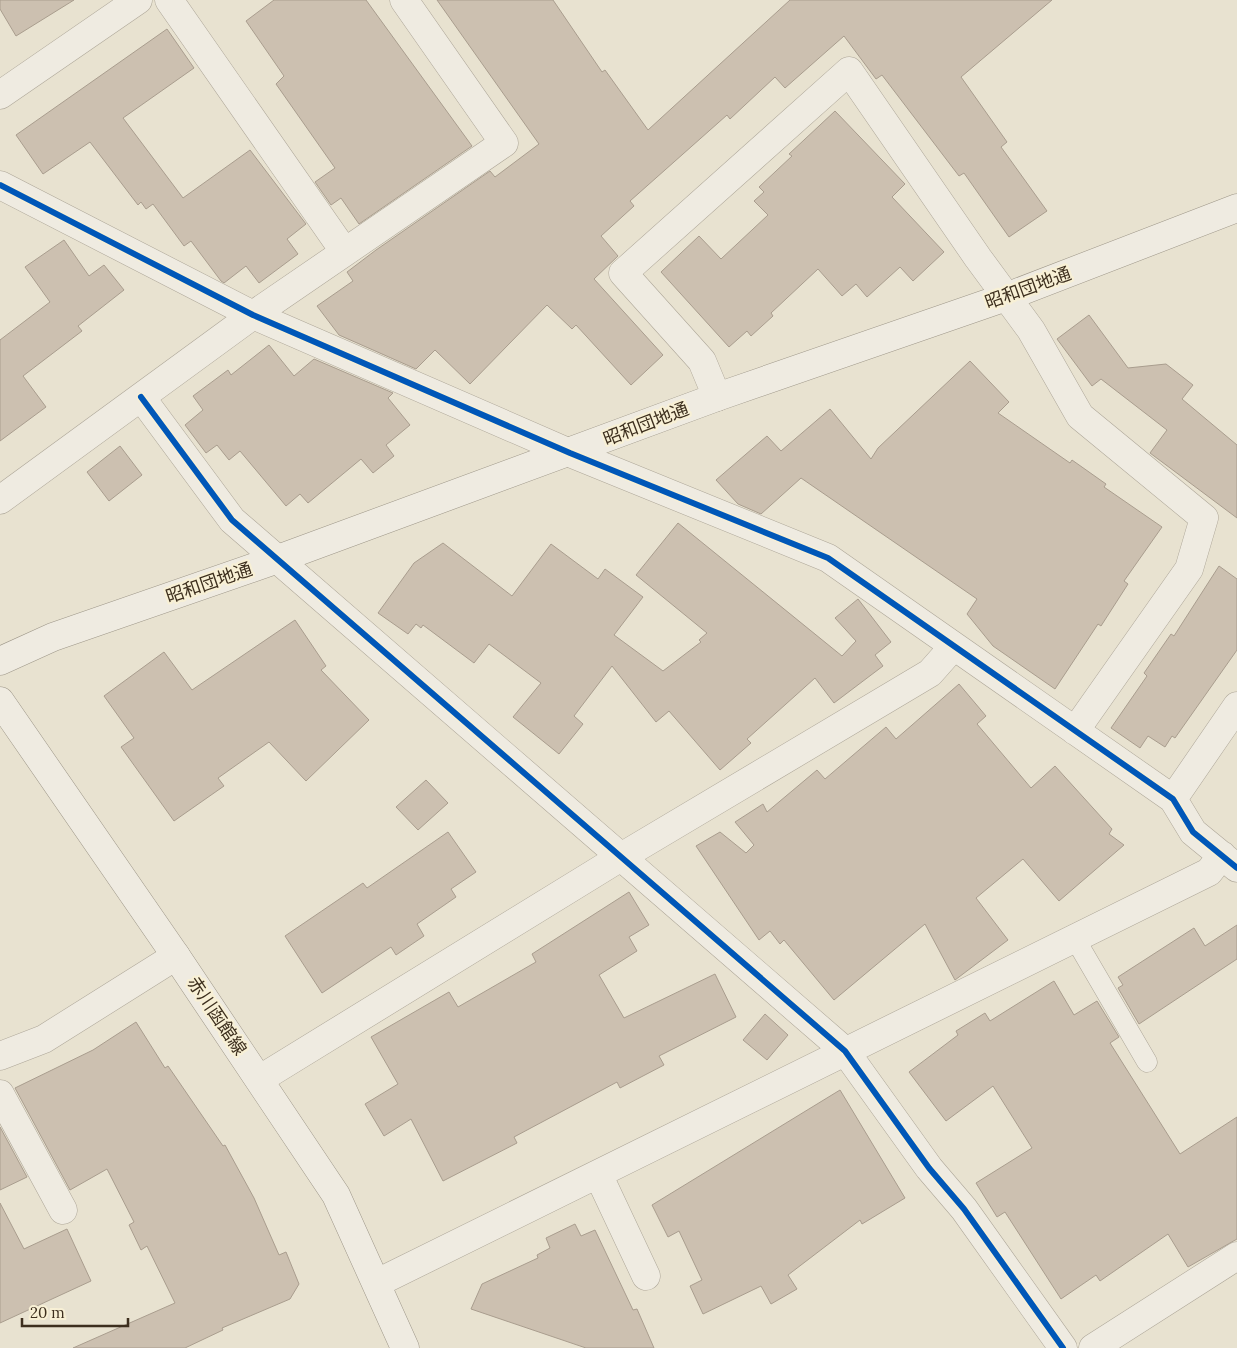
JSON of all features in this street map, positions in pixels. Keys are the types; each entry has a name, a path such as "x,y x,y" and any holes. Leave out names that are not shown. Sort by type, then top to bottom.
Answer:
{"street":[{"path":"0,95 138,0"},
{"path":"169,0 344,251"},
{"path":"0,500 253,314 504,143 404,0"},
{"path":"717,397 702,361 623,273 849,71 1031,330 1080,416 1204,518 1189,569 1074,731"},
{"path":"0,185 253,314 570,453 828,558 1173,799 1193,832 1230,862 1074,937 378,1283"},
{"name":"昭和団地通","path":"0,662 53,637 278,559 570,453 717,397 1006,297 1237,208"},
{"path":"141,397 232,520 845,1051 929,1168 964,1209 1063,1348"},
{"path":"260,1080 621,856 930,673 953,647"},
{"name":"赤川函館線","path":"0,701 176,956 336,1195 378,1283 405,1348"},
{"path":"1173,799 1237,706"},
{"path":"0,1056 44,1039 176,956"},
{"path":"0,1094 63,1210"},
{"path":"598,1174 646,1276"},
{"path":"1094,1348 1237,1256"}],"lane":[{"path":"1074,937 1147,1062"}],"building":[{"path":"0,0 74,0 16,36 0,9"},
{"path":"274,0 366,0 472,146 359,224 341,198 331,205 315,182 335,168 276,84 284,76 246,21"},
{"path":"437,0 553,0 602,72 605,70 648,130 790,0 1052,0 961,77 1007,142 1001,147 1047,211 1009,237 964,173 959,176 882,75 876,79 844,36 785,88 775,77 730,119 727,115 630,201 634,206 601,236 618,256 594,279 663,355 631,385 576,325 572,329 547,305 470,384 435,350 416,369 339,335 317,306 353,281 347,272 376,250 490,171 495,177 539,144"},
{"path":"167,29 194,68 123,118 183,198 250,150 306,224 287,239 298,254 259,283 246,266 224,283 221,281 191,241 184,246 153,204 146,209 141,202 138,205 90,142 43,174 16,135"},
{"path":"835,111 905,184 892,197 944,252 913,281 900,267 867,297 856,284 842,296 818,269 771,313 773,316 751,336 747,331 729,347 661,272 699,236 721,259 768,215 754,201 764,192 759,187 792,156 789,154"},
{"path":"64,240 89,276 104,265 124,290 78,326 82,331 23,376 46,407 0,441 0,340 50,302 25,267"},
{"path":"1089,315 1128,368 1166,364 1193,385 1182,399 1237,445 1237,518 1150,453 1167,430 1101,379 1092,386 1057,339"},
{"path":"269,345 294,376 314,359 393,393 388,398 410,425 386,445 394,456 373,473 361,459 308,503 300,494 286,506 240,451 229,460 217,445 206,453 185,425 203,410 193,396 228,370 231,375"},
{"path":"970,361 1009,402 998,413 1070,463 1072,460 1106,484 1104,487 1162,527 1124,581 1128,584 1101,626 1098,624 1055,689 993,646 967,614 977,599 801,478 761,514 738,504 716,480 767,436 781,451 830,409 871,459 878,448"},
{"path":"120,446 142,475 109,501 87,472"},
{"path":"678,523 842,656 856,641 835,618 858,599 891,642 875,655 883,666 834,703 815,678 747,739 751,743 720,770 669,711 656,722 612,666 574,716 583,724 559,754 513,717 541,683 489,644 474,663 423,625 421,628 416,624 408,634 378,613 414,563 443,543 512,596 551,544 598,579 605,569 643,597 614,635 663,671 701,642 699,640 707,633 636,575"},
{"path":"1219,566 1237,579 1237,650 1175,738 1172,736 1165,747 1148,736 1140,748 1111,728 1147,676 1144,673 1171,634 1174,636"},
{"path":"295,620 326,666 321,670 369,720 306,781 269,742 218,778 224,786 174,821 121,747 134,738 104,696 164,652 192,690"},
{"path":"959,684 986,716 977,724 1031,788 1055,766 1112,829 1109,834 1124,845 1059,901 1023,859 976,898 1008,940 955,980 925,924 834,1000 784,940 780,944 770,931 759,940 696,846 720,832 746,853 754,845 735,822 763,804 767,812 817,770 825,779 886,727 896,739"},
{"path":"426,780 448,803 418,830 396,807"},
{"path":"448,832 476,872 451,889 456,897 417,924 424,936 396,955 391,947 322,993 285,936 363,883 367,888"},
{"path":"629,892 649,925 629,937 637,951 599,975 624,1018 715,974 736,1017 659,1056 664,1065 620,1088 617,1082 514,1137 517,1143 443,1181 411,1119 384,1136 365,1104 398,1084 371,1037 449,992 458,1007 536,962 532,954"},
{"path":"1237,925 1237,959 1139,1024 1118,988 1123,985 1118,977 1194,928 1205,946"},
{"path":"1054,981 1074,1015 1097,1001 1119,1037 1110,1043 1180,1154 1237,1117 1237,1239 1188,1267 1168,1234 1100,1281 1096,1275 1061,1299 1005,1212 997,1217 976,1183 1032,1148 993,1086 946,1121 909,1072 958,1035 956,1031 985,1013 990,1021"},
{"path":"765,1014 788,1035 767,1060 743,1040"},
{"path":"136,1022 165,1068 168,1066 223,1146 225,1145 254,1198 279,1255 286,1252 299,1284 290,1299 222,1328 223,1330 185,1348 73,1348 175,1303 147,1246 141,1250 129,1225 134,1222 107,1169 70,1190 15,1088 93,1050"},
{"path":"840,1090 905,1198 862,1224 860,1220 788,1275 797,1289 771,1304 761,1286 703,1314 690,1286 702,1280 679,1231 668,1237 652,1205"},
{"path":"0,1127 27,1177 0,1190"},
{"path":"0,1203 24,1249 67,1229 91,1281 0,1323"},
{"path":"575,1224 581,1236 595,1230 633,1310 637,1309 654,1348 586,1348 471,1309 482,1284 538,1258 537,1255 550,1248 546,1238"}],"cycle path":[{"path":"0,185 253,315 570,453 828,558 1173,799 1193,832 1237,868"},
{"path":"141,397 232,520 845,1051 929,1168 964,1209 1063,1348"}]}
